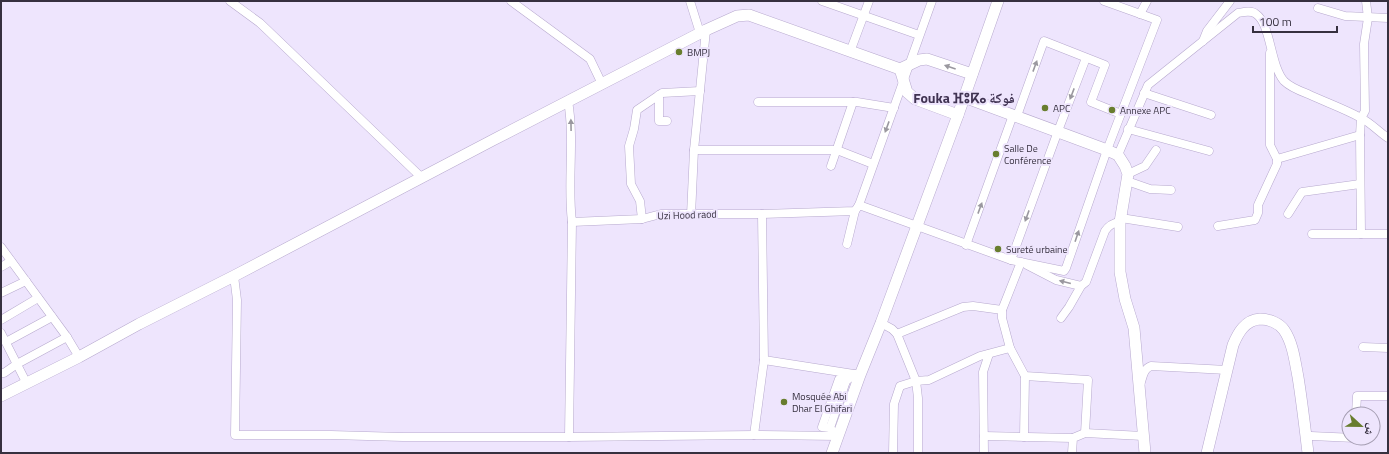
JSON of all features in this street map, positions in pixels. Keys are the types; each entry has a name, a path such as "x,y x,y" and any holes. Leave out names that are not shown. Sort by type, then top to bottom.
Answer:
{"main road":[{"path":"832,453 834,432 857,375 881,323 958,115 998,1"},
{"path":"1,396 26,382 79,357 139,324 234,276 568,101 737,16 749,15 900,69 919,60 927,59 972,74"},
{"path":"900,69 907,92 915,99 958,115"},
{"path":"964,97 1107,150 1118,155 1125,166 1128,178 1120,220 1120,272 1125,300 1134,328 1145,453"},
{"path":"1207,453 1233,345 1238,332 1247,324 1264,319 1279,324 1285,332 1294,356 1302,400 1308,453"}],"street":[{"path":"230,1 260,23 421,177"},
{"path":"511,1 590,59 602,84"},
{"path":"690,1 703,32 700,91 694,150 691,215"},
{"path":"822,1 919,35"},
{"path":"850,52 869,1"},
{"path":"1021,262 1064,270 1066,268 1107,150 1157,20 1104,1"},
{"path":"1140,14 1147,1"},
{"path":"1202,42 1207,31 1230,1"},
{"path":"1361,234 1360,136 1361,118 1365,111 1364,44 1368,18 1366,1"},
{"path":"847,244 857,208 904,82 930,2"},
{"path":"1318,8 1345,16 1388,18"},
{"path":"1118,155 1148,85 1238,14 1248,11 1256,14 1260,18 1267,31 1279,74 1285,82 1299,90 1361,118 1388,138"},
{"path":"966,245 1044,41 1105,65 1091,102 1121,114"},
{"path":"1218,226 1255,220 1258,213 1258,205 1274,171 1277,160 1270,145 1270,44"},
{"path":"1012,260 1086,58"},
{"path":"642,219 640,200 631,184 629,146 637,110 662,92 700,91"},
{"path":"1144,93 1211,115"},
{"path":"659,95 659,120 667,121"},
{"path":"568,101 571,118 572,150 570,210 572,222 569,437"},
{"path":"758,102 853,102 894,108"},
{"path":"831,166 853,102"},
{"path":"1128,129 1210,151"},
{"path":"1277,160 1360,136"},
{"path":"694,150 836,150 874,164"},
{"path":"1156,150 1145,166 1128,178 1150,189 1171,190"},
{"path":"1288,214 1302,192 1360,184"},
{"name":"Uzi Hood raod","path":"572,222 642,219 661,214 762,214 857,208 1021,262"},
{"path":"754,435 764,360 762,214"},
{"path":"1061,318 1081,286 1086,282 1105,231 1109,226 1120,220 1178,227"},
{"path":"1312,234 1388,234"},
{"path":"1,247 67,337 79,357"},
{"path":"1,267 11,261"},
{"path":"1021,262 1056,280 1081,286"},
{"path":"1021,262 1002,310 1002,318 1010,348 1025,376 1024,437"},
{"path":"234,276 237,300 235,435 569,437 754,435 834,432"},
{"path":"1,293 26,281"},
{"path":"1,320 38,298"},
{"path":"897,334 963,306 1002,310"},
{"path":"6,342 52,317"},
{"path":"881,323 892,329 897,334 916,381 918,398 918,453"},
{"path":"1,333 26,382"},
{"path":"1,372 4,373 17,364 67,337"},
{"path":"1363,347 1388,348"},
{"path":"893,453 894,404 896,394 900,386 916,381 929,380 980,356 1010,348"},
{"path":"984,453 983,372 988,354"},
{"path":"764,360 857,375"},
{"path":"1139,389 1146,368 1151,366 1227,370"},
{"path":"834,432 822,427 838,379 846,382 857,375"},
{"path":"1025,376 1088,380 1085,433"},
{"path":"1356,406 1357,396 1388,396"},
{"path":"984,436 1073,438 1085,433 1143,436"},
{"path":"1311,436 1341,437"},
{"path":"1072,453 1073,438"}],"place":[{"name":"BMPJ","path":"679,52"},
{"name":"APC","path":"1045,108"},
{"name":"Annexe APC","path":"1112,110"},
{"name":"Salle De Conférence","path":"996,154"},
{"name":"Sureté urbaine","path":"998,249"},
{"name":"Mosquée Abi Dhar El Ghifari","path":"784,402"}],"district":[{"name":"Fouka ⴼⵓⴽⴰ فوكة","path":"964,97"}]}
